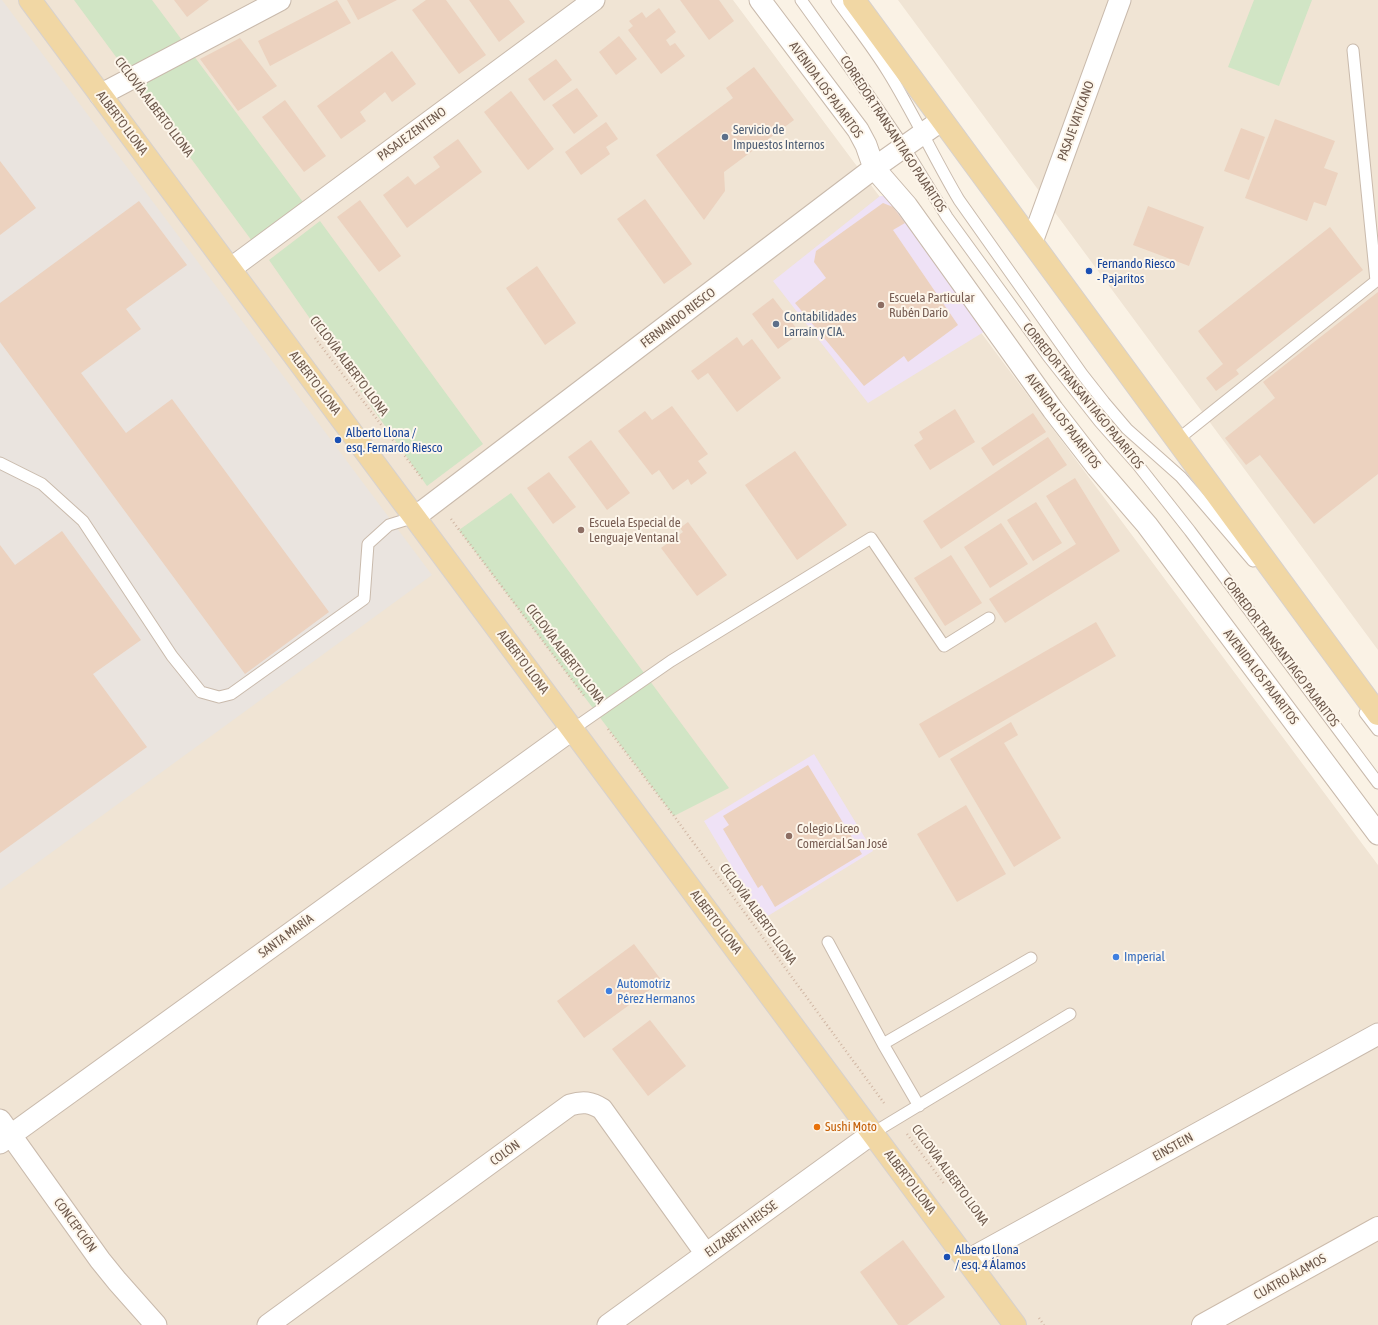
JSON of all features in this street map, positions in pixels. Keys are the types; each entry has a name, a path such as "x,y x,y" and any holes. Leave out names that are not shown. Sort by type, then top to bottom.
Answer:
{"main road":[{"name":"ALBERTO LLONA","path":"30,0 1016,1325"},
{"path":"854,0 1378,714"},
{"name":"CUATRO ÁLAMOS","path":"1203,1325 1378,1228"}],"street":[{"path":"100,94 280,0"},
{"name":"PASAJE ZENTENO","path":"230,269 594,0"},
{"name":"AVENIDA LOS PAJARITOS","path":"760,0 855,126 866,145 874,168 907,206 1053,410 1097,466 1147,525 1378,834"},
{"name":"PASAJE VATICANO","path":"1032,242 1120,0"},
{"name":"FERNANDO RIESCO","path":"415,517 874,168 942,120"},
{"name":"SANTA MARÍA","path":"4,1133 573,729"},
{"name":"EINSTEIN","path":"968,1260 1378,1034"},
{"name":"COLÓN","path":"268,1325 570,1105 579,1102 595,1104 602,1109 706,1254"},
{"name":"CONCEPCIÓN","path":"4,1133 100,1260 156,1325"},
{"name":"ELIZABETH HEISSE","path":"608,1325 874,1133"}],"lane":[{"name":"CORREDOR TRANSANTIAGO PAJARITOS","path":"801,0 904,147 947,217 1048,356 1100,422 1138,465 1190,531 1378,783"},
{"name":"CORREDOR TRANSANTIAGO PAJARITOS","path":"837,0 888,71 959,200 1082,374 1127,429 1181,477 1248,555 1378,730"},
{"path":"1177,440 1376,281 1353,50"},
{"path":"0,463 42,484 83,521 172,656 201,692 219,697 231,694 364,599 368,544 389,525 415,517"},
{"path":"573,729 671,661 871,538 944,646 989,618"},
{"path":"828,942 883,1044 919,1106"},
{"path":"883,1044 1031,958"},
{"path":"874,1133 1070,1014"}],"path":[{"name":"CICLOVÍA ALBERTO LLONA","path":"312,335 438,500 679,823 948,1190"},
{"path":"1035,1312 1044,1325"}],"shaded area":[{"path":"0,0 733,0 1378,865 1378,1325 0,1325"},
{"path":"0,0 2,0 432,575 0,890"},
{"path":"898,0 1378,0 1378,650"},
{"name":"Escuela Particular Rubén Darío","path":"880,196 891,196 987,330 868,403 773,281"},
{"name":"Colegio Liceo Comercial San José","path":"814,754 873,851 763,919 704,821"}],"green space":[{"path":"74,0 152,0 303,202 252,241"},
{"path":"1254,0 1312,0 1279,86 1228,67"},
{"path":"320,221 483,444 427,486 269,260"},
{"path":"511,493 729,788 674,816 459,530"}],"building":[{"path":"174,0 209,0 187,17"},
{"path":"337,0 351,23 270,66 258,41"},
{"path":"347,0 397,0 358,20"},
{"path":"426,0 446,0 486,55 459,74 412,10"},
{"path":"469,0 509,0 525,22 499,42"},
{"path":"680,0 719,0 734,21 709,40"},
{"path":"659,8 676,32 666,40 670,46 675,43 685,56 661,74 628,30 633,26 629,21 642,12 646,18"},
{"path":"619,36 637,59 616,75 599,52"},
{"path":"240,38 277,86 238,111 200,59"},
{"path":"392,51 416,84 392,102 385,92 360,112 366,121 341,139 317,106"},
{"path":"556,59 572,80 544,101 528,79"},
{"name":"Servicio de Impuestos Internos","path":"754,67 794,120 724,172 725,191 704,220 656,155 733,98 726,88"},
{"path":"577,88 598,116 574,134 552,105"},
{"path":"511,91 554,149 528,170 484,112"},
{"path":"285,100 326,156 304,172 262,117"},
{"path":"1275,119 1335,141 1324,168 1338,173 1326,206 1314,202 1307,221 1245,198"},
{"path":"606,122 618,139 606,147 610,154 581,175 565,152"},
{"path":"1241,128 1265,137 1249,180 1224,171"},
{"path":"458,139 482,172 407,228 383,195 408,176 415,185 440,167 433,157"},
{"path":"0,161 36,208 0,235"},
{"path":"645,199 692,264 664,284 617,219"},
{"path":"360,200 401,256 379,272 337,217"},
{"path":"139,201 187,265 126,309 141,329 81,373 126,433 172,399 329,612 245,674 0,342 0,303"},
{"name":"Escuela Particular Rubén Darío","path":"883,203 893,207 905,223 893,230 958,325 908,362 904,356 864,386 795,303 826,278 814,262 816,251"},
{"path":"1148,206 1204,227 1189,266 1133,245"},
{"path":"1330,227 1363,270 1236,370 1239,374 1216,391 1206,378 1223,364 1198,331"},
{"path":"537,266 576,323 545,345 506,288"},
{"path":"1378,292 1378,474 1314,524 1260,455 1246,465 1225,438 1275,398 1263,382"},
{"name":"Contabilidades Larraín y CIA.","path":"773,298 800,333 778,349 752,314"},
{"path":"737,337 743,346 752,339 781,378 737,412 708,373 698,380 691,371"},
{"path":"672,406 708,454 698,461 707,473 691,485 688,479 673,490 659,470 652,475 618,431 645,411 652,420"},
{"path":"955,409 975,442 930,470 914,445 923,439 919,432"},
{"path":"1033,413 1046,432 993,466 981,448"},
{"path":"1048,437 1067,465 941,549 923,521"},
{"path":"591,440 630,493 607,510 568,457"},
{"path":"795,451 847,525 797,560 745,485"},
{"path":"549,472 576,507 553,524 527,488"},
{"path":"1075,478 1120,551 1005,623 989,599 1076,544 1046,496"},
{"path":"1036,502 1062,543 1033,561 1007,520"},
{"path":"688,522 727,575 697,596 661,548 683,532 680,528"},
{"path":"1001,523 1028,564 990,588 964,547"},
{"path":"62,531 141,640 93,674 147,747 0,853 0,545 15,565"},
{"path":"951,555 982,603 945,626 914,578"},
{"path":"1096,622 1116,656 939,758 919,724"},
{"path":"1011,722 1018,735 1004,743 1061,838 1014,867 950,759"},
{"name":"Colegio Liceo Comercial San José","path":"808,765 862,854 775,907 762,885 758,888 723,829 729,825 723,816"},
{"path":"966,805 1006,874 957,902 917,834"},
{"name":"Automotriz Pérez Hermanos","path":"634,944 662,981 584,1038 557,1001"},
{"path":"650,1020 686,1066 648,1096 612,1049"},
{"path":"903,1240 945,1297 907,1325 898,1325 860,1272"}],"place":[{"name":"Servicio de Impuestos Internos","path":"725,137"},
{"name":"Fernando Riesco - Pajaritos","path":"1089,271"},
{"name":"Escuela Particular Rubén Darío","path":"881,305"},
{"name":"Contabilidades Larraín y CIA.","path":"776,324"},
{"name":"Alberto Llona / esq. Fernardo Riesco","path":"338,440"},
{"name":"Escuela Especial de Lenguaje Ventanal","path":"581,530"},
{"name":"Colegio Liceo Comercial San José","path":"789,836"},
{"name":"Imperial","path":"1116,957"},
{"name":"Automotriz Pérez Hermanos","path":"609,991"},
{"name":"Sushi Moto","path":"817,1127"},
{"name":"Alberto Llona / esq. 4 Álamos","path":"947,1257"}]}
